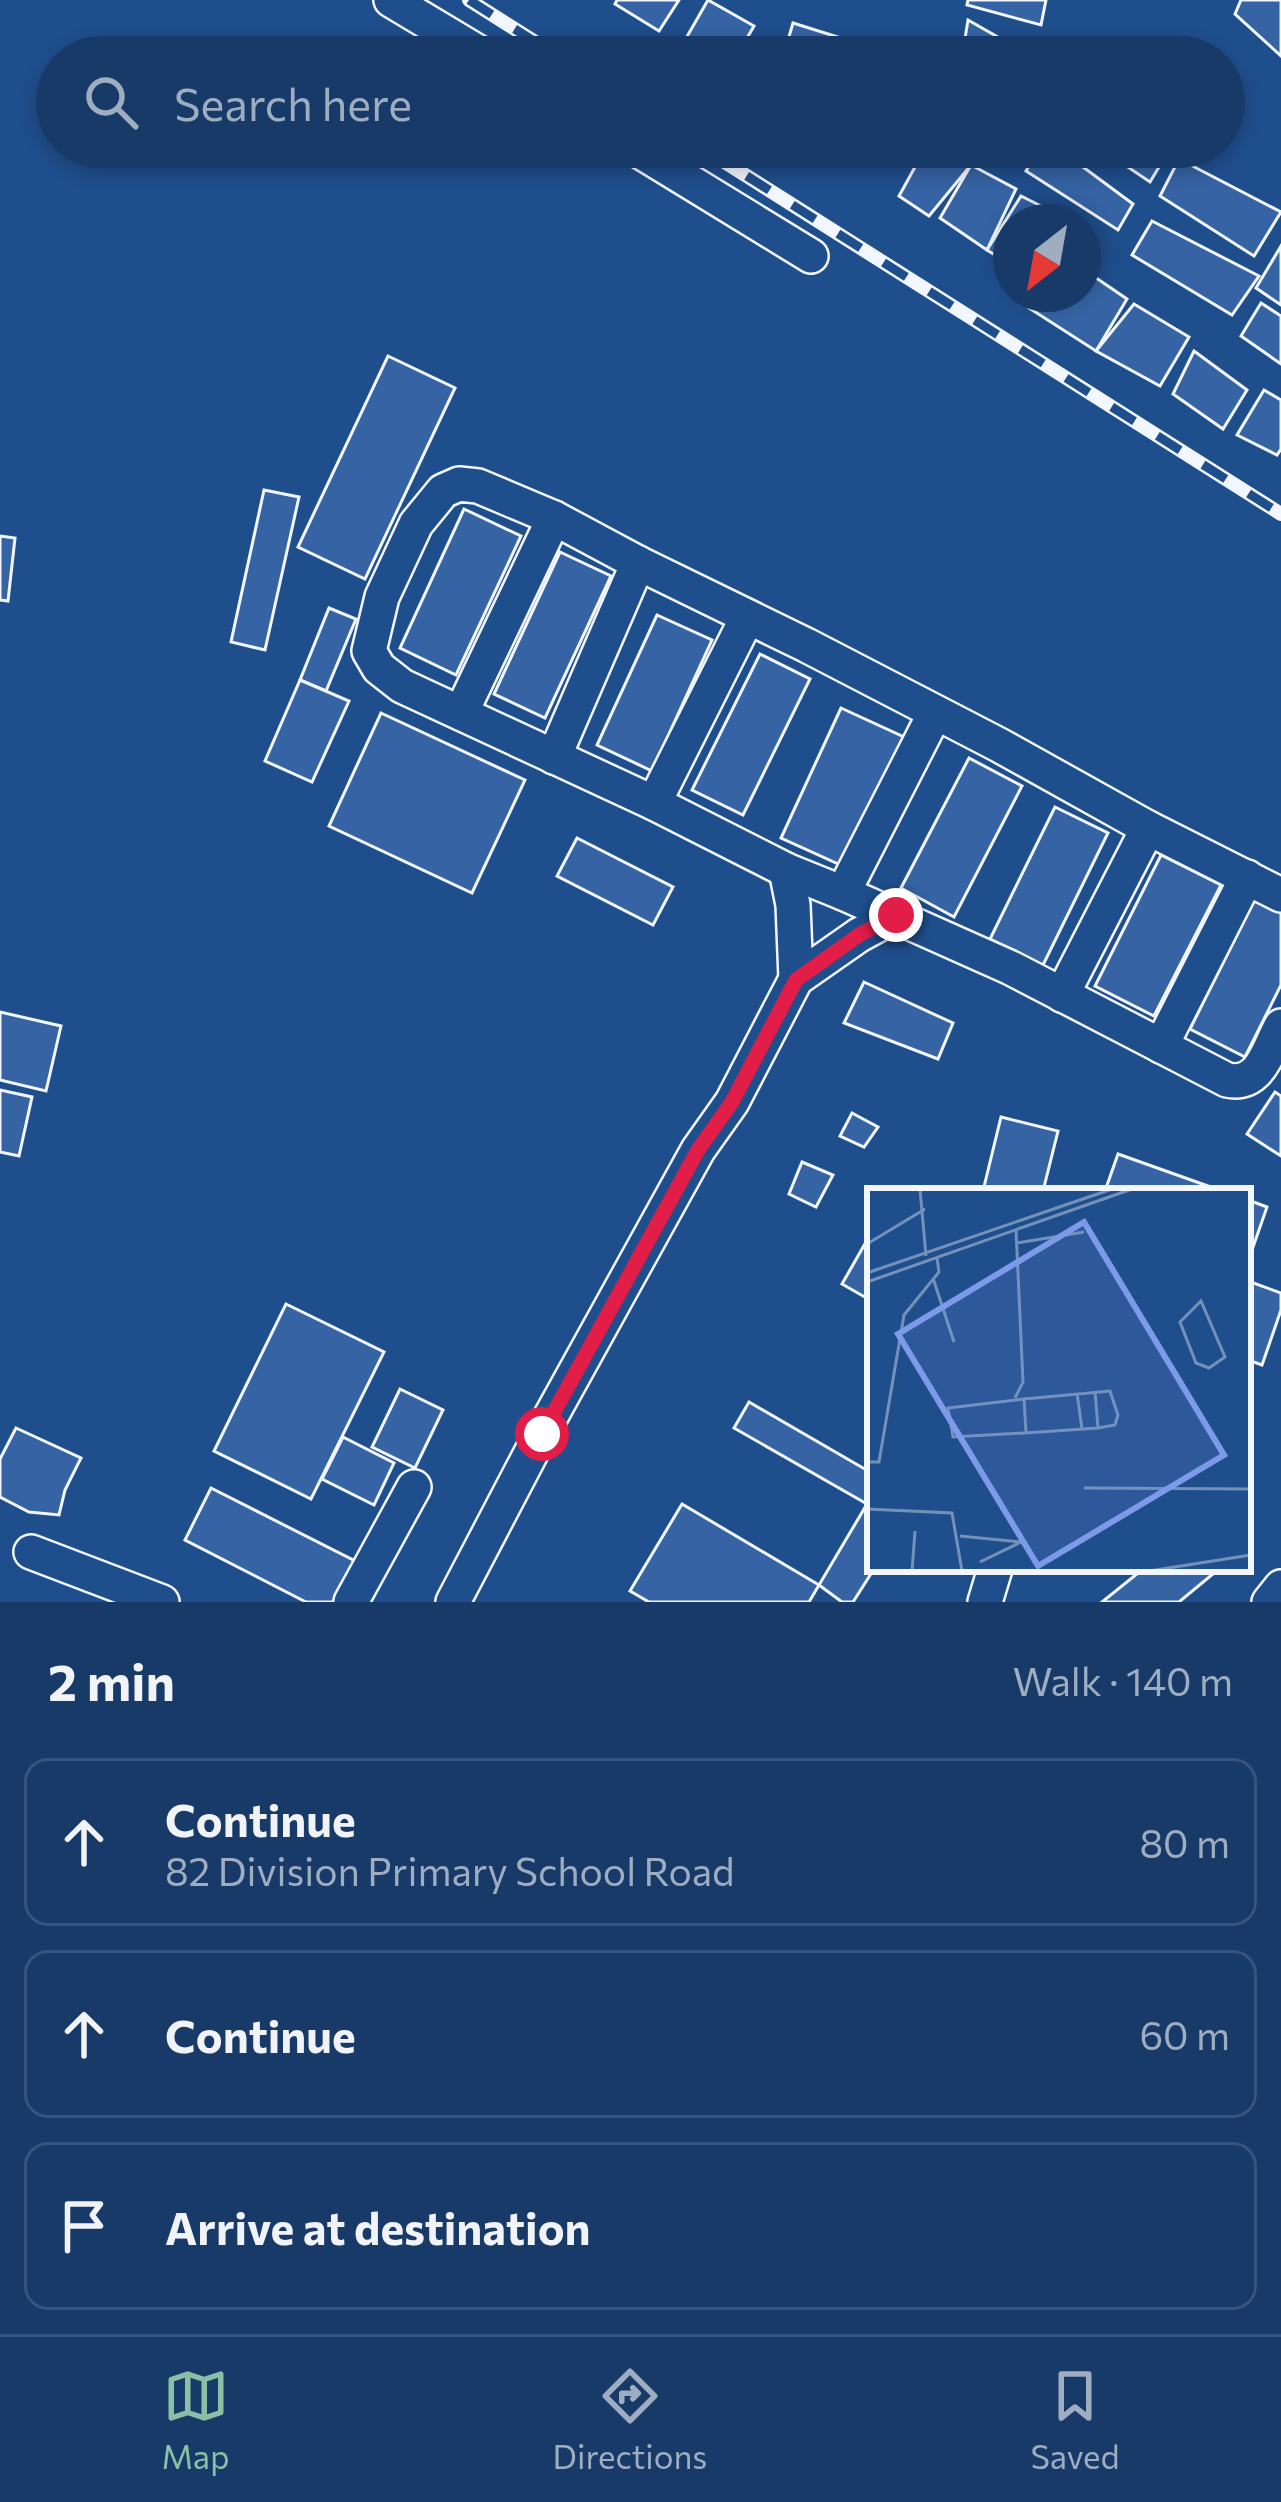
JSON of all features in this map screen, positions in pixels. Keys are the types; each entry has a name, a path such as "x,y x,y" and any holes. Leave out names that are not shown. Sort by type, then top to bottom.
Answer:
{"street":[{"path":"391,0 451,36"},
{"path":"667,168 811,256"},
{"path":"1281,895 806,645 554,518 478,486 459,484 443,491 416,524 382,597 370,651 380,668 402,686 655,803 786,870 1011,968 1227,1080 1241,1083 1253,1078 1281,1026"},
{"path":"461,713 554,518"},
{"path":"554,757 638,563"},
{"path":"655,803 747,618"},
{"path":"843,892 935,713"},
{"path":"1062,995 1148,828"},
{"path":"786,870 794,905 796,980"},
{"path":"1161,1046 1246,877"},
{"path":"453,1602 796,980 896,915"},
{"path":"352,1602 414,1487"},
{"path":"31,1552 162,1602"},
{"path":"985,1602 993,1572"},
{"path":"1269,1602 1281,1587"}],"building":[{"path":"617,0 679,0 659,31 615,4"},
{"path":"708,0 754,26 748,36 687,36"},
{"path":"968,0 1046,0 1041,25 967,5"},
{"path":"1241,0 1281,0 1281,56 1235,14"},
{"path":"968,20 996,36 965,36"},
{"path":"793,23 835,36 789,36"},
{"path":"914,168 969,168 929,216 899,196"},
{"path":"969,168 1016,189 1009,204 993,204 993,237 987,250 940,218"},
{"path":"1028,168 1084,168 1133,204 1118,230 1101,219 1101,204 1077,204"},
{"path":"1129,168 1158,168 1150,182"},
{"path":"1174,168 1196,168 1281,212 1254,256 1160,196"},
{"path":"1152,221 1259,276 1232,315 1132,255"},
{"path":"1281,246 1281,305 1256,288"},
{"path":"1101,281 1127,299 1096,351 1035,312 1101,312"},
{"path":"1261,303 1281,316 1281,364 1241,336"},
{"path":"1134,304 1189,337 1160,386 1096,351"},
{"path":"1194,351 1247,390 1223,429 1173,394"},
{"path":"388,356 455,388 365,579 298,547"},
{"path":"1264,390 1281,400 1277,455 1237,435"},
{"path":"264,490 299,497 265,650 231,642"},
{"path":"464,509 521,536 456,675 400,648"},
{"path":"0,536 15,538 8,601 0,600"},
{"path":"560,552 611,576 545,718 494,694"},
{"path":"329,608 356,619 326,691 300,680"},
{"path":"657,615 712,640 652,771 597,745"},
{"path":"760,654 810,679 743,815 692,790"},
{"path":"300,680 349,701 312,782 265,761"},
{"path":"841,708 904,737 845,867 781,838"},
{"path":"381,713 525,780 472,893 329,826"},
{"path":"969,758 1022,786 954,917 901,888"},
{"path":"1055,807 1108,833 1043,965 990,939"},
{"path":"577,838 673,887 653,925 557,876"},
{"path":"1161,855 1221,885 1154,1016 1095,986"},
{"path":"1256,897 1281,910 1281,985 1245,1057 1190,1029"},
{"path":"864,982 953,1023 938,1059 844,1023"},
{"path":"0,1012 61,1026 46,1091 0,1080"},
{"path":"0,1090 32,1097 19,1156 0,1152"},
{"path":"1275,1092 1281,1096 1281,1156 1247,1134"},
{"path":"852,1113 878,1127 864,1147 840,1136"},
{"path":"1001,1117 1058,1131 1044,1188 984,1188"},
{"path":"1118,1154 1214,1188 1106,1188"},
{"path":"802,1162 833,1175 816,1207 789,1194"},
{"path":"1251,1201 1267,1207 1251,1253"},
{"path":"867,1240 867,1298 842,1284"},
{"path":"1251,1282 1281,1293 1281,1310 1262,1365 1251,1361"},
{"path":"286,1304 384,1352 311,1499 214,1451"},
{"path":"400,1389 443,1410 415,1468 372,1447"},
{"path":"749,1402 867,1470 867,1504 734,1428"},
{"path":"16,1428 81,1458 59,1515 29,1512 0,1497 0,1459"},
{"path":"343,1437 394,1463 374,1505 322,1479"},
{"path":"211,1488 363,1565 344,1602 306,1602 185,1540"},
{"path":"682,1504 819,1585 809,1602 649,1602 630,1591"},
{"path":"867,1504 867,1572 872,1572 853,1602 842,1602 819,1585"},
{"path":"1139,1572 1215,1572 1179,1602 1102,1602"}],"railway":[{"path":"469,0 526,36"},
{"path":"734,168 1281,514"}],"route":[{"path":"542,1434 698,1150 732,1102 796,980 896,915"}]}
